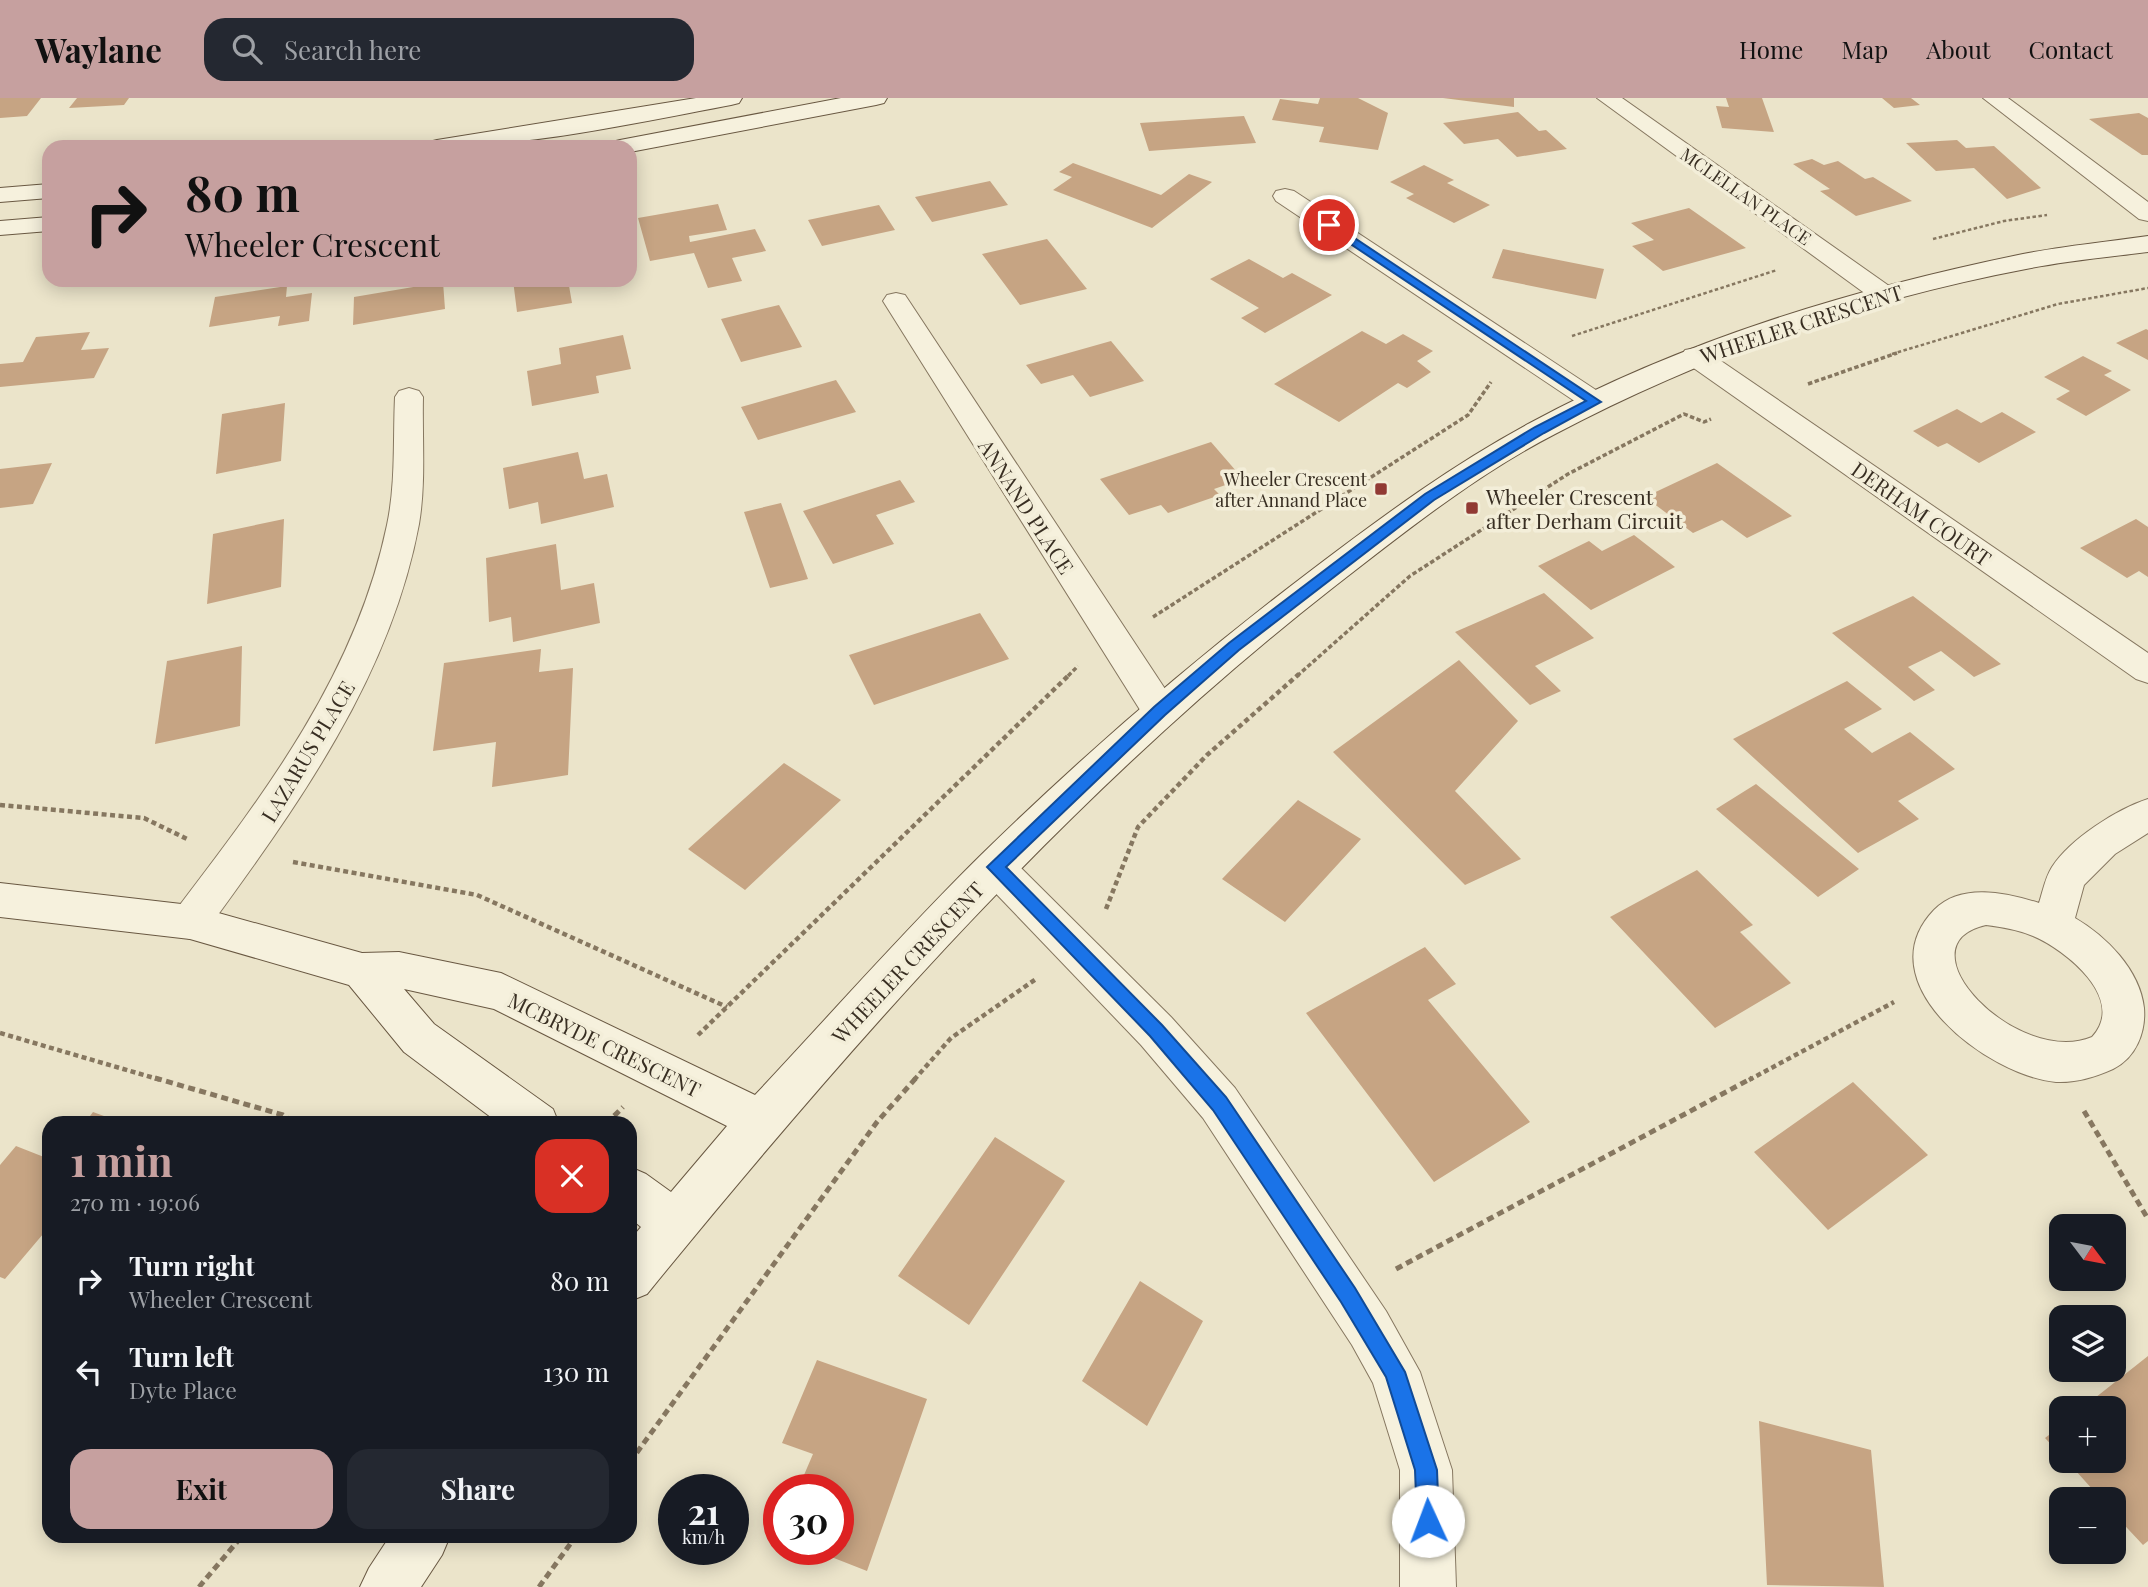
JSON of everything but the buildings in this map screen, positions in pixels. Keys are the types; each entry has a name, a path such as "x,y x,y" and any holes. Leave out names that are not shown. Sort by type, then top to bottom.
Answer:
{"street":[{"path":"482,140 731,98"},
{"path":"637,144 876,98"},
{"name":"MCLELLAN PLACE","path":"1608,98 1883,294"},
{"path":"1994,98 2148,214"},
{"path":"0,195 42,192"},
{"path":"1285,196 1595,402"},
{"path":"0,228 42,225"},
{"name":"WHEELER CRESCENT","path":"637,1268 761,1120 995,867 1160,711 1234,646 1429,497 1539,430 1695,356 1741,338 1883,294 2027,261 2148,244"},
{"name":"ANNAND PLACE","path":"896,301 1160,711"},
{"name":"DERHAM COURT","path":"1695,356 2148,670"},
{"name":"LAZARUS PLACE","path":"190,922 271,813 339,706 383,610 404,523 409,397"},
{"path":"2053,925 2067,877 2101,843 2148,814"},
{"path":"995,867 1156,1031 1219,1104 1348,1295 1395,1372 1426,1470 1428,1587"},
{"name":"MCBRYDE CRESCENT","path":"0,900 190,922 362,971 398,970 501,992 761,1120"},
{"path":"1986,908 2019,912 2053,925 2084,946 2108,972 2122,1001 2125,1028 2113,1049 2088,1062 2055,1062 2019,1053 1984,1033 1956,1007 1938,979 1933,952 1941,930 1959,914 1986,908"},
{"path":"362,971 419,1038 526,1116"},
{"path":"637,1195 674,1222"},
{"path":"388,1587 418,1543"}],"path":[{"path":"637,1452 877,1122 951,1038 1038,978 1100,924 1138,827 1208,755 1410,576 1568,474 1684,414 1704,422 1916,346 2058,304 2148,288"},
{"path":"0,805 144,818 198,845 477,895 727,1007"},
{"path":"1348,1295 1938,979"},
{"path":"0,1032 284,1116"},
{"path":"2055,1062 2148,1219"},
{"path":"199,1587 236,1543"},
{"path":"539,1587 571,1543"}],"place":[{"name":"Wheeler Crescent after Annand Place","path":"1381,489"},
{"name":"Wheeler Crescent after Derham Circuit","path":"1472,508"}],"route":[{"path":"1329,225 1595,402 1539,430 1429,497 1234,646 1160,711 995,867 1156,1031 1219,1104 1348,1295 1395,1372 1426,1470 1428,1521"}]}
